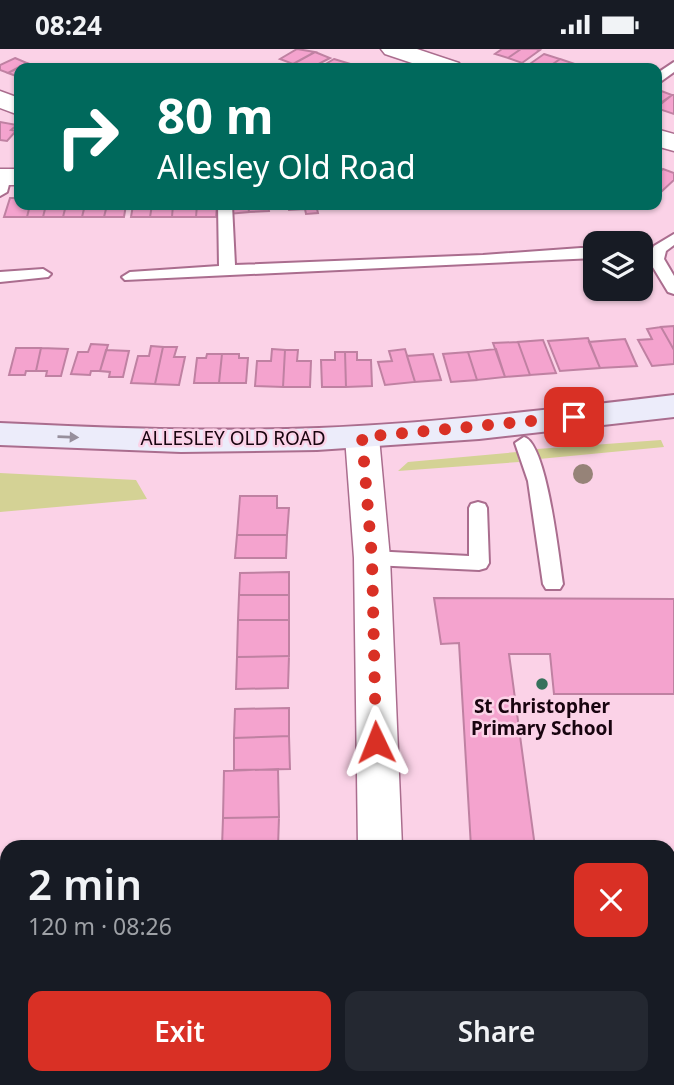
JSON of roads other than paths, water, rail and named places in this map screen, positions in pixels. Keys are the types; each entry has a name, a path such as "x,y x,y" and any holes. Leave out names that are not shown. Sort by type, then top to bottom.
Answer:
{"main road":[{"name":"ALLESLEY OLD ROAD","path":"0,460 275,464 363,447 524,423 674,406"},
{"name":"ALLESLEY OLD ROAD","path":"0,435 363,447 524,443 674,428"}],"street":[{"path":"393,49 435,63"},
{"path":"363,447 372,558 380,840"}],"lane":[{"path":"225,210 227,270"},
{"path":"653,254 674,238"},
{"path":"130,277 583,252"},
{"path":"653,264 674,289"},
{"path":"0,277 43,274"},
{"path":"524,443 537,481 553,584"},
{"path":"372,558 479,563 478,508"}],"place":[{"name":"St Christopher Primary School","path":"542,684"}]}
